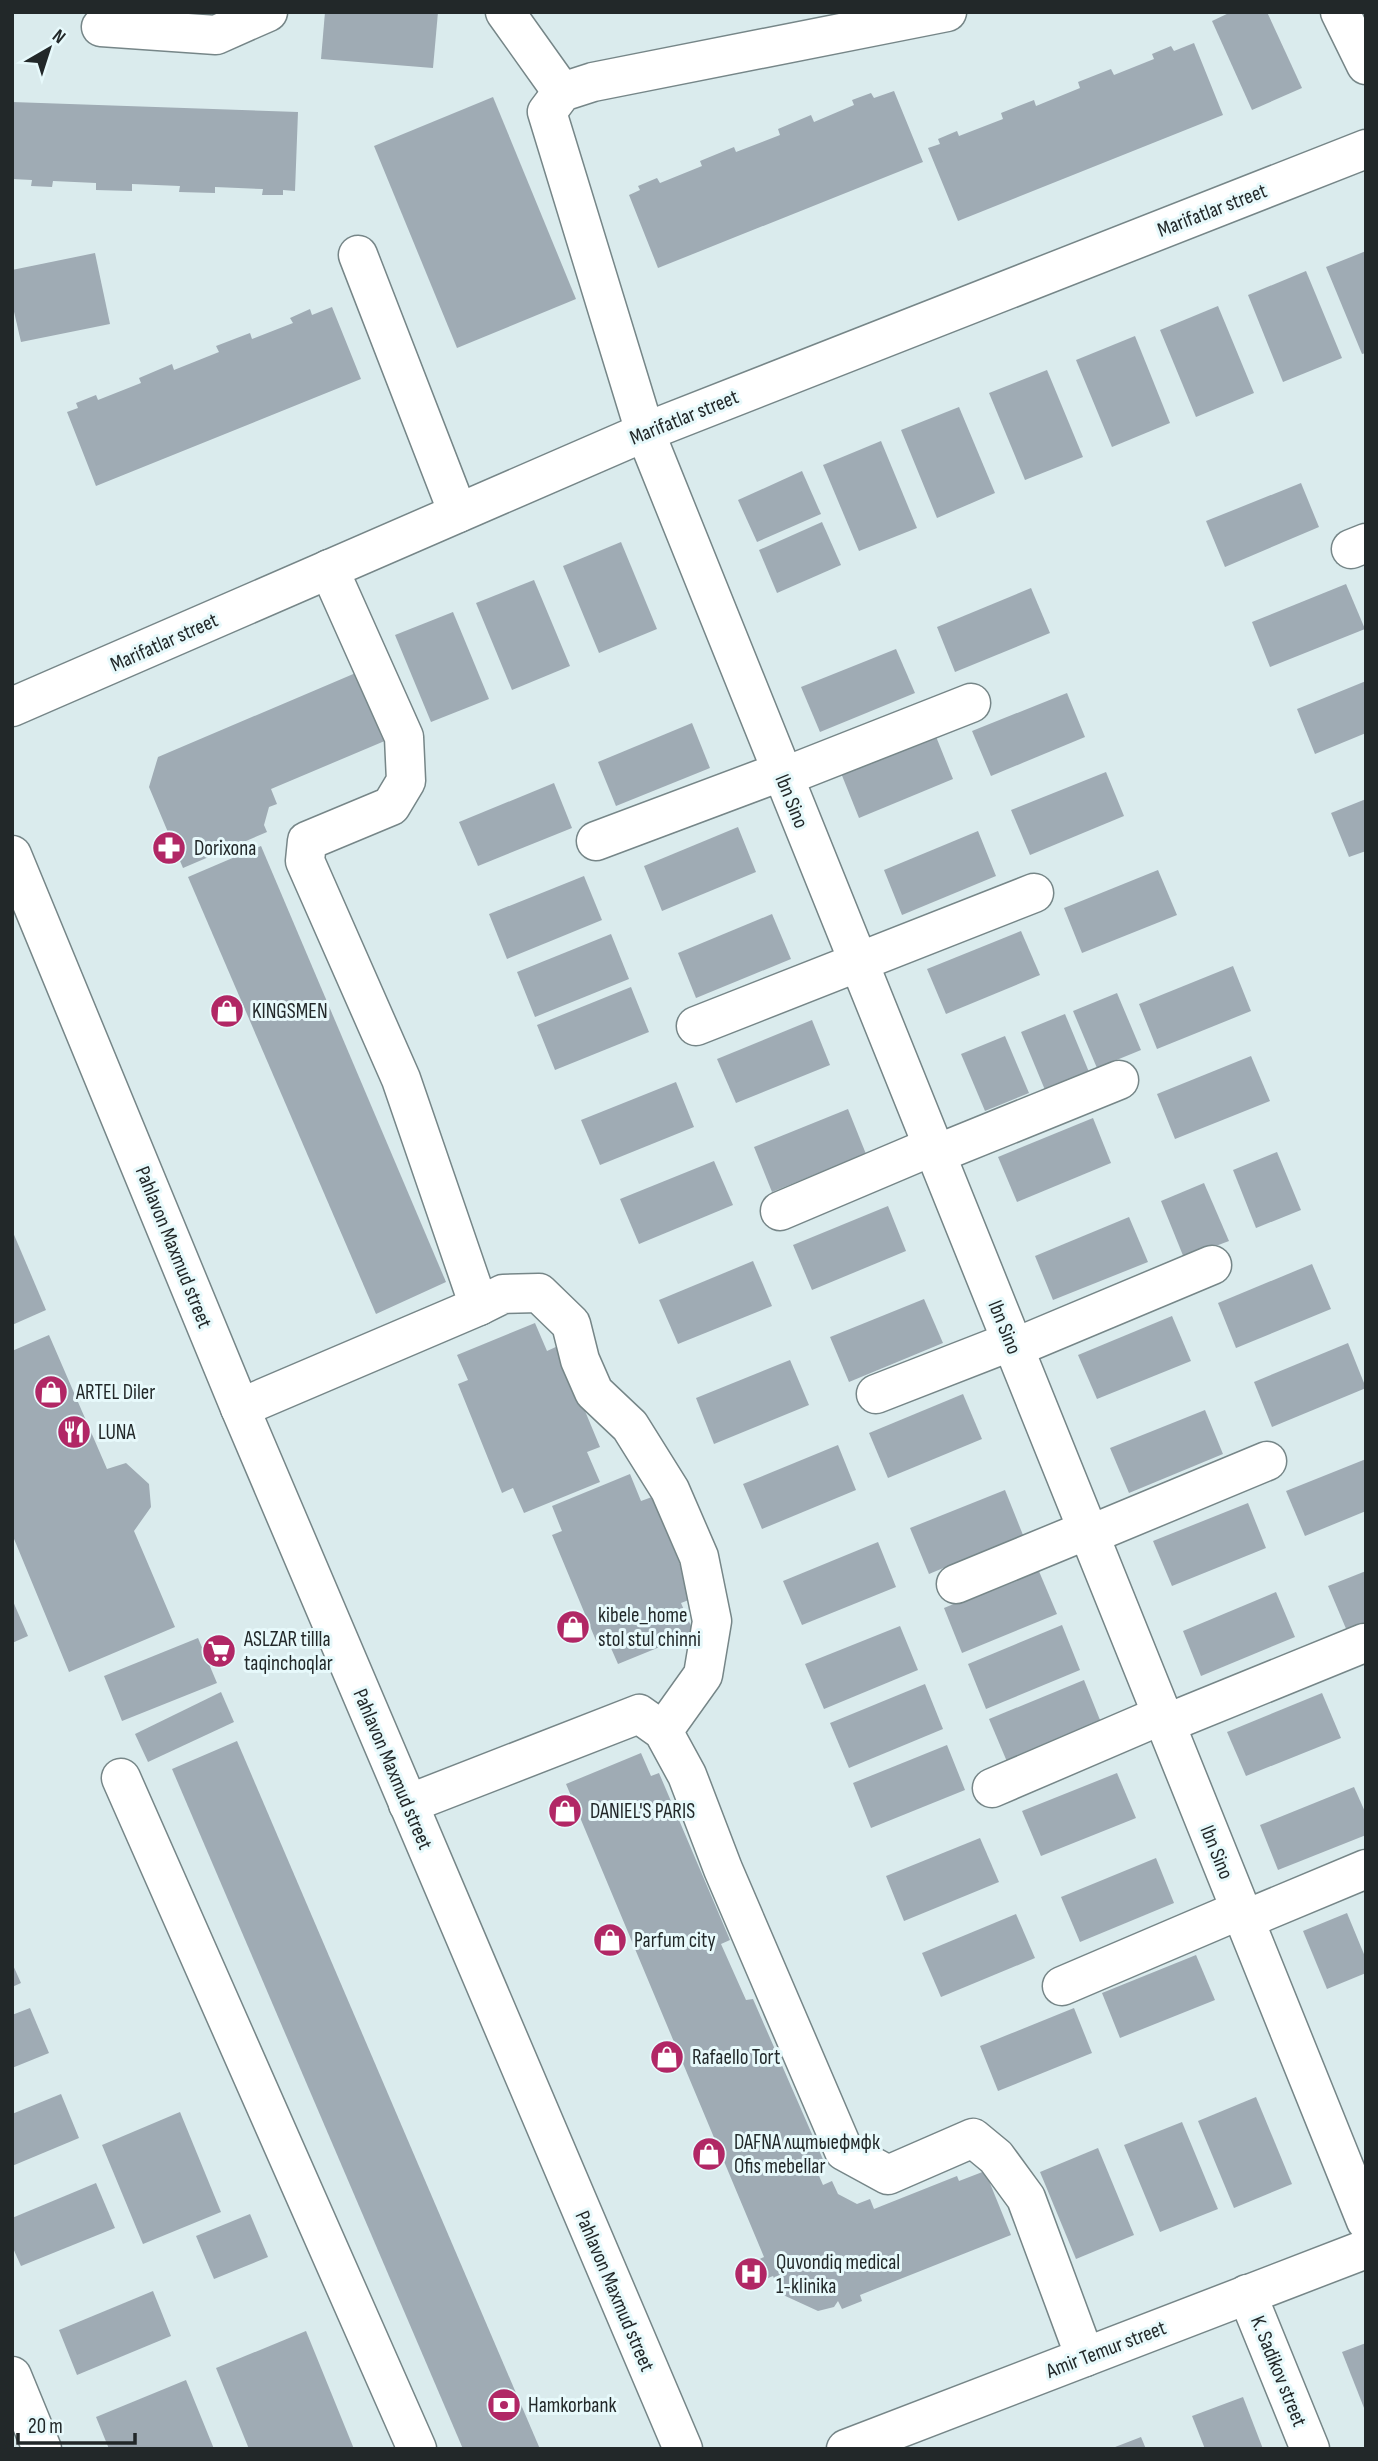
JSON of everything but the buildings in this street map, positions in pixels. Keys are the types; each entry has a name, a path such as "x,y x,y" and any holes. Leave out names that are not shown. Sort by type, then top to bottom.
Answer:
{"street":[{"path":"505,12 562,92 593,82 947,12"},
{"path":"1340,12 1366,65"},
{"path":"102,27 216,35 267,13"},
{"name":"Ibn Sino","path":"562,92 547,112 645,432 856,963 1013,1344 1366,2221"},
{"name":"Marifatlar street","path":"12,707 645,432 1366,149"},
{"path":"358,255 458,513"},
{"path":"329,569 404,737 406,781 391,806 307,841 305,861 401,1079 479,1306"},
{"path":"596,841 971,703"},
{"name":"Pahlavon Maxmud street","path":"12,855 240,1408 682,2449"},
{"path":"696,1026 1034,893"},
{"path":"780,1210 1119,1080"},
{"path":"876,1394 1013,1344 1212,1265"},
{"path":"240,1408 503,1294 539,1293 571,1324 580,1360 594,1392 630,1426 670,1490 699,1557 712,1621 703,1675 663,1731"},
{"path":"956,1584 1267,1461"},
{"path":"992,1788 1364,1643"},
{"path":"408,1804 639,1714 663,1731 687,1775 723,1869 844,2151 888,2175 973,2138 996,2157 1026,2198 1085,2357"},
{"path":"121,1778 417,2449"},
{"path":"1062,1986 1366,1869"},
{"name":"Amir Temur street","path":"846,2449 1366,2249"},
{"name":"K. Sadikov street","path":"1247,2294 1310,2449"},
{"path":"12,2376 42,2449"}],"place":[{"name":"Dorixona","path":"169,848"},
{"name":"KINGSMEN","path":"227,1011"},
{"name":"ARTEL Diler","path":"51,1392"},
{"name":"LUNA","path":"74,1432"},
{"name":"kibele_home stol stul chinni","path":"573,1627"},
{"name":"ASLZAR tillla taqinchoqlar","path":"219,1651"},
{"name":"DANIEL'S PARIS","path":"565,1811"},
{"name":"Parfum city","path":"610,1940"},
{"name":"Rafaello Tort","path":"667,2057"},
{"name":"DAFNA лщтыефмфк Ofis mebellar","path":"709,2154"},
{"name":"Quvondiq medical 1-klinika","path":"751,2274"},
{"name":"Hamkorbank","path":"504,2405"}]}
